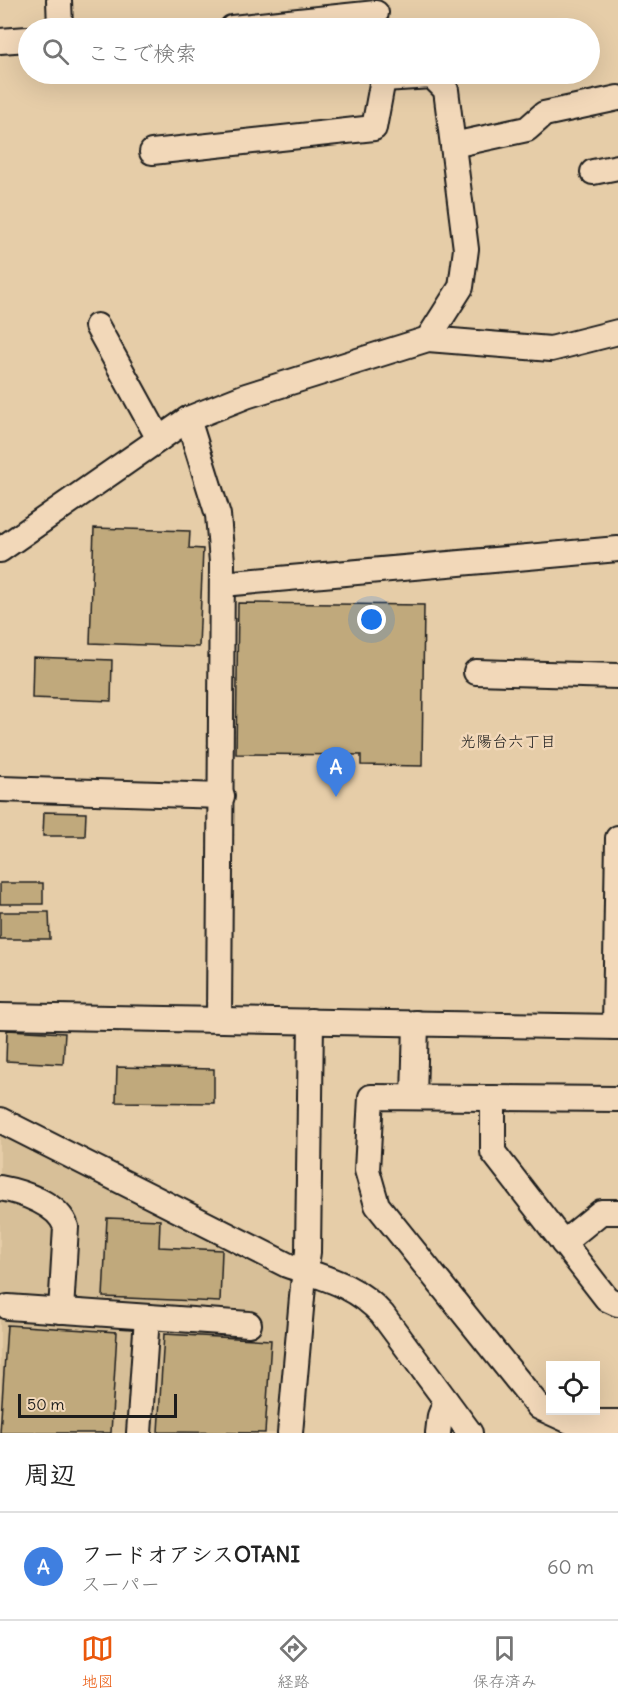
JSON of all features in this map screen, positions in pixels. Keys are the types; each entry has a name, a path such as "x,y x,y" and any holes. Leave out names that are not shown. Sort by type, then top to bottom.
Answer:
{"street":[{"path":"59,0 60,18"},
{"path":"335,18 376,14"},
{"path":"0,42 18,40"},
{"path":"152,152 374,128 382,84"},
{"path":"428,339 462,287 466,249 446,90 440,84"},
{"path":"453,145 527,129 544,114 618,98"},
{"path":"593,172 618,167"},
{"path":"97,326 159,439"},
{"path":"0,550 188,418 246,396 428,339 551,348 618,332"},
{"path":"188,418 218,515 222,584 219,1019"},
{"path":"222,584 618,549"},
{"path":"476,672 618,676"},
{"path":"0,789 222,796"},
{"path":"0,1016 616,1027 618,838"},
{"path":"290,1433 303,1286 309,1252 311,1022"},
{"path":"414,1097 416,1023"},
{"path":"618,1099 371,1097 367,1170 377,1204 539,1407 572,1422 618,1422"},
{"path":"493,1098 493,1152 607,1299 618,1304"},
{"path":"0,1120 287,1265 358,1292 370,1300 382,1314 470,1433"},
{"path":"0,1188 21,1192 56,1210 63,1218 66,1227 61,1311"},
{"path":"563,1243 601,1212 618,1212"},
{"path":"8,1307 249,1324"},
{"path":"139,1433 147,1317"},
{"path":"438,1433 440,1416 446,1401"}],"shaded area":[{"path":"0,1129 294,1274 280,1433 0,1433"}],"building":[{"path":"94,528 190,531 189,548 203,549 199,647 90,643"},
{"path":"238,603 424,605 422,766 361,765 361,755 236,754"},
{"path":"33,657 112,660 111,701 32,698"},
{"path":"44,812 86,813 85,836 43,836"},
{"path":"0,883 43,883 43,904 0,904"},
{"path":"0,912 49,912 50,939 0,939"},
{"path":"7,1030 65,1033 63,1064 6,1061"},
{"path":"117,1067 214,1069 214,1103 116,1102"},
{"path":"107,1218 160,1220 159,1247 222,1250 220,1302 103,1297"},
{"path":"7,1325 117,1332 111,1433 0,1433"},
{"path":"164,1334 271,1340 265,1433 158,1432"}],"place":[{"name":"フードオアシスOTANI","path":"336,797"}],"district":[{"name":"光陽台六丁目","path":"508,741"}]}
